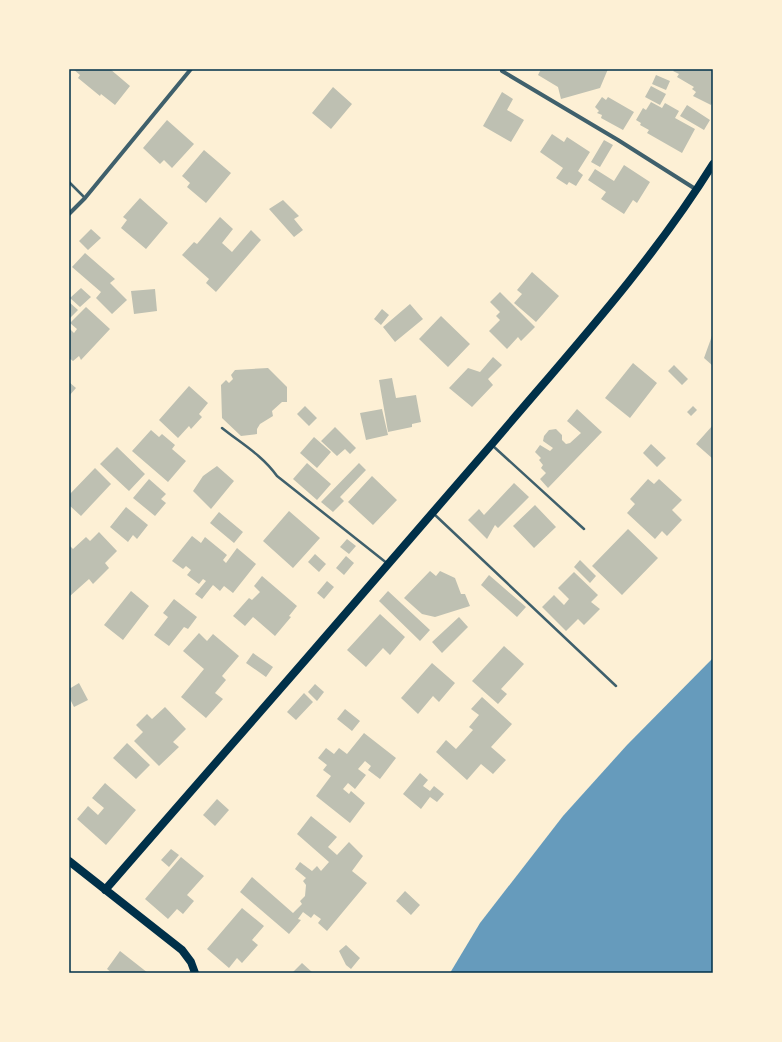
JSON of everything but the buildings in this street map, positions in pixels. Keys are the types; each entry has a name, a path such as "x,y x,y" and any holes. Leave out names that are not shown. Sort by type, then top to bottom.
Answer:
{"main road":[{"path":"105,890 433,514 651,255 697,190 713,164"},
{"path":"69,861 182,950 191,962 195,973"}],"street":[{"path":"69,214 85,198 191,69"},
{"path":"502,71 618,140 697,190"}],"lane":[{"path":"69,182 85,198"},
{"path":"222,428 257,453 272,468 277,476 388,565"},
{"path":"491,445 584,529"},
{"path":"433,514 616,686"}],"water":[{"path":"713,658 713,973 450,973 480,923 563,816 627,745"}]}
